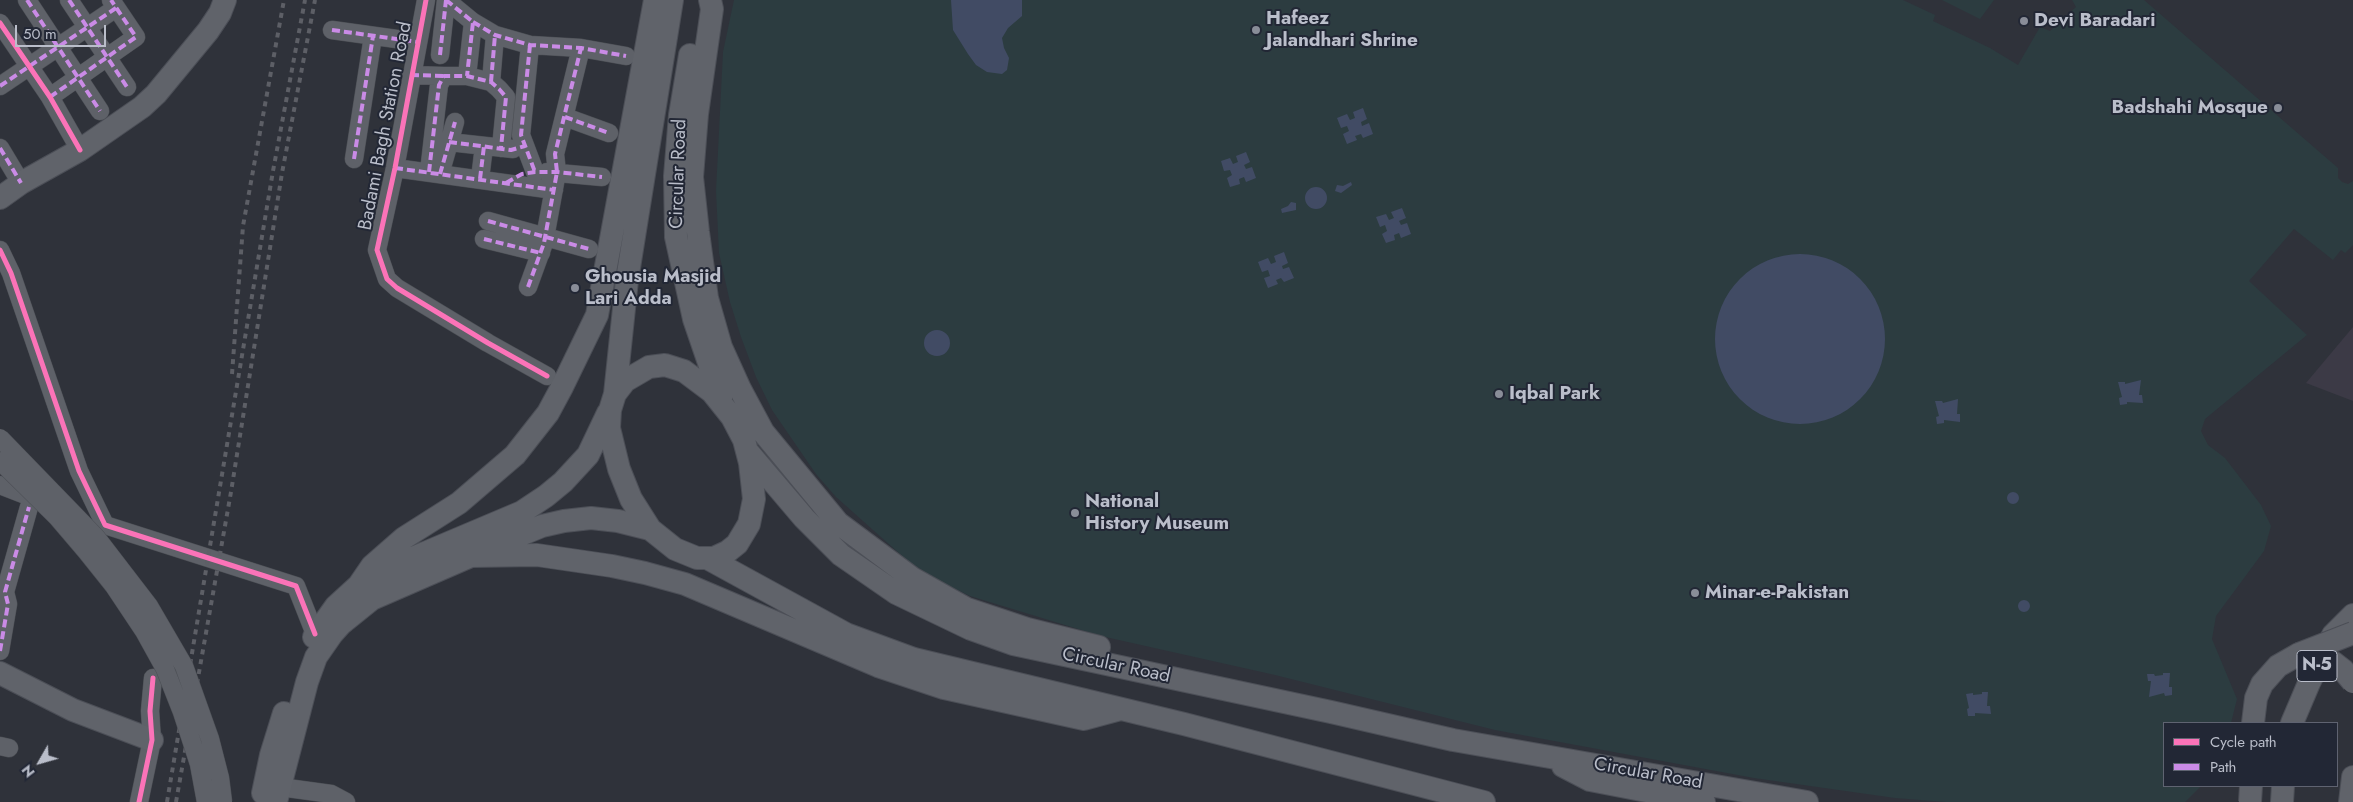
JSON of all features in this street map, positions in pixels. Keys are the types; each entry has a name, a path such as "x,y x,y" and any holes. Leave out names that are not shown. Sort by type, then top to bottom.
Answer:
{"main road":[{"path":"0,198 21,183 80,150 142,107 156,94 208,31 220,13 225,0"},
{"path":"359,585 372,566 404,538 459,503 514,455 548,414 562,387 600,306 655,0"},
{"name":"Circular Road","path":"612,402 628,280 672,0"},
{"name":"Circular Road","path":"700,0 680,115 675,176 676,238 694,319 722,403"},
{"path":"710,0 712,9 697,114 692,177 698,232 707,298 721,347 740,389 763,432 802,481 848,532 899,570 967,609 1027,629 1199,673 1239,693"},
{"path":"261,802 271,755 295,675 315,634 336,606 359,585 380,572 522,512 546,496 563,482 588,455 612,402 625,381 649,367 665,365 684,371 695,378 722,403 732,417 747,451 754,486 754,499 749,524 736,544 727,552 709,559 686,555 675,549 650,529 631,499 619,469 609,428 612,402"},
{"name":"Circular Road","path":"747,451 804,518 841,555 896,593 971,628 1012,644 1453,740 1807,802"},
{"path":"278,794 307,682 316,657 332,634 348,618 372,599 518,534 564,521 591,518 618,521 650,529"},
{"path":"471,556 537,555 572,559 646,573 685,584 878,666 944,688 1084,719 1121,709"},
{"name":"Circular Road","path":"709,559 804,612 874,646 956,670 1121,709 1484,802"},
{"name":"N-5","path":"2292,722 2333,635 2353,615"},
{"path":"2253,722 2256,698 2262,684 2278,666 2299,654 2353,633"},
{"path":"2299,654 2319,658 2334,664 2343,670 2353,682"},
{"path":"0,673 73,710 152,740"},
{"name":"Circular Road","path":"1547,757 1590,780 1704,802"},
{"path":"2350,802 2353,777"},
{"path":"2282,802 2283,787"}],"street":[{"path":"27,0 100,110"},
{"path":"69,0 127,88"},
{"name":"Badami Bagh Station Road","path":"426,0 395,168 377,250 388,279 420,303 547,376"},
{"path":"446,0 473,22 495,36 530,45 581,48 626,56"},
{"path":"440,55 446,0"},
{"path":"0,86 30,68 87,28 114,4 136,37 50,97"},
{"path":"466,76 473,22"},
{"path":"0,23 50,97 80,150"},
{"path":"332,30 418,42"},
{"path":"354,159 373,36"},
{"path":"491,82 495,36"},
{"path":"530,45 521,135 535,172"},
{"path":"528,287 546,236 557,172 555,154 581,48"},
{"path":"411,75 466,76 491,82 506,97 493,147 480,180"},
{"path":"434,173 439,84 444,76"},
{"path":"565,117 609,133"},
{"path":"434,173 449,142 455,122"},
{"path":"449,142 511,150 525,146"},
{"path":"0,148 21,183"},
{"path":"395,168 554,190"},
{"path":"506,183 522,174 535,172 557,172 602,177"},
{"path":"488,221 589,249"},
{"path":"484,239 541,253"},
{"path":"0,250 11,274 79,471 105,525"},
{"path":"0,438 96,537 149,606 184,666 210,739 220,778 223,802"},
{"path":"0,461 57,517 86,551 114,586 144,631 165,669 182,712 199,764 206,802"},
{"path":"0,485 105,525 296,586 315,634"},
{"path":"0,651 8,604 5,592 29,507"},
{"path":"139,802 152,740 150,711 152,678"},
{"path":"278,794 331,794 346,802"}],"shaded area":[{"name":"Iqbal Park","path":"734,0 1903,0 1935,15 1933,21 1990,48 2018,65 2040,27 2050,31 2076,7 2072,0 2144,0 2338,168 2338,178 2342,182 2348,184 2353,181 2353,245 2345,253 2341,250 2333,260 2294,229 2249,281 2307,335 2205,419 2201,431 2208,445 2225,458 2261,505 2271,526 2264,551 2216,616 2212,639 2237,699 2231,722 2163,722 2163,787 2200,787 2185,802 1946,802 1895,798 1754,778 1495,730 1275,675 1101,636 970,596 943,583 909,562 836,497 816,474 772,410 756,377 730,302 719,253 716,191 723,52"},
{"path":"1942,0 1994,0 1980,19"},
{"path":"2353,327 2353,401 2306,383"}],"water":[{"path":"951,0 1022,0 1022,16 1008,28 1002,38 1009,58 1007,70 1002,74 987,72 976,65 968,54 953,30"},
{"path":"1363,108 1367,119 1361,122 1362,126 1369,123 1373,134 1363,138 1361,134 1355,136 1357,140 1347,144 1343,134 1349,131 1347,126 1341,128 1337,118 1347,114 1350,120 1355,118 1353,112"},
{"path":"1246,152 1250,162 1244,165 1246,169 1252,167 1256,178 1246,182 1244,177 1239,179 1240,184 1230,187 1227,178 1232,175 1230,170 1224,171 1221,161 1230,158 1233,164 1238,162 1236,156"},
{"path":"1351,182 1352,185 1341,193 1335,191 1337,185 1343,186"},
{"path":"1316,187 1326,194 1327,198 1320,208 1316,209 1306,202 1305,198 1312,188"},
{"path":"1291,202 1296,203 1296,210 1282,213 1281,209 1288,206"},
{"path":"1402,208 1406,218 1399,221 1401,225 1407,223 1411,234 1401,238 1399,233 1394,235 1395,240 1386,243 1382,234 1387,231 1385,225 1380,227 1376,217 1386,214 1389,220 1394,218 1391,212"},
{"path":"1284,252 1288,263 1282,266 1283,269 1289,267 1294,278 1284,282 1281,278 1276,280 1278,284 1268,288 1264,278 1270,276 1268,270 1262,272 1258,262 1268,258 1271,264 1276,262 1274,256"},
{"path":"1808,254 1833,260 1854,273 1866,285 1882,314 1885,339 1884,356 1879,372 1866,393 1854,405 1825,421 1792,424 1767,418 1746,405 1734,393 1718,364 1715,331 1721,306 1734,285 1746,273 1775,257"},
{"path":"937,330 946,334 950,343 946,352 937,356 928,352 924,343 928,334"},
{"path":"2141,380 2139,395 2142,395 2143,403 2127,402 2127,404 2120,405 2119,398 2122,397 2118,382 2125,382 2125,384"},
{"path":"1958,399 1957,414 1960,414 1960,422 1944,420 1944,423 1937,424 1936,417 1939,416 1935,401 1942,401 1943,403"},
{"path":"2011,492 2015,492 2019,498 2015,504 2011,504 2007,500 2007,496"},
{"path":"2022,600 2026,600 2030,606 2026,612 2022,612 2018,608 2018,604"},
{"path":"2163,673 2170,673 2169,687 2172,687 2172,695 2165,696 2164,693 2149,697 2151,681 2148,681 2147,674 2154,674 2155,676 2163,675"},
{"path":"1982,692 1988,692 1987,706 1990,706 1991,714 1975,713 1975,716 1968,716 1967,709 1969,708 1966,694 1982,694"}],"railway":[{"path":"232,374 243,226 284,0"},
{"path":"167,802 273,171 305,0"},
{"path":"176,802 231,492 282,173 315,0"}],"marked path":[{"path":"27,0 100,111"},
{"path":"69,0 127,87"},
{"path":"50,97 136,37 111,0"},
{"path":"446,0 473,22 467,76"},
{"path":"440,55 446,0"},
{"path":"0,86 116,8"},
{"path":"473,22 495,35 530,45 581,48 626,56"},
{"path":"332,30 418,42"},
{"path":"491,82 495,35"},
{"path":"354,159 373,36"},
{"path":"530,45 521,135 535,172"},
{"path":"528,287 544,243 557,172 555,154 581,48"},
{"path":"411,75 444,76"},
{"path":"429,172 439,85 444,76 467,76 491,82 506,97 501,148"},
{"path":"565,117 609,133"},
{"path":"440,174 455,122"},
{"path":"449,142 511,150 525,146"},
{"path":"480,179 484,146"},
{"path":"0,148 21,183"},
{"path":"395,168 554,190"},
{"path":"506,183 522,174 535,172 557,172 602,177"},
{"path":"488,221 589,249"},
{"path":"484,239 541,253"},
{"path":"0,651 8,604 5,592 29,507"}],"cycle path":[{"path":"426,0 395,168 377,250 387,279 397,288 547,376"},
{"path":"0,23 50,97 80,150"},
{"path":"0,250 11,273 79,471 105,525 296,586 315,634"},
{"path":"139,802 152,740 150,711 153,678"}],"place":[{"name":"Devi Baradari","path":"2024,21"},
{"name":"Hafeez Jalandhari Shrine","path":"1256,30"},
{"name":"Badshahi Mosque","path":"2278,108"},
{"name":"Ghousia Masjid Lari Adda","path":"575,288"},
{"name":"Iqbal Park","path":"1499,394"},
{"name":"National History Museum","path":"1075,513"},
{"name":"Minar-e-Pakistan","path":"1695,593"}]}
